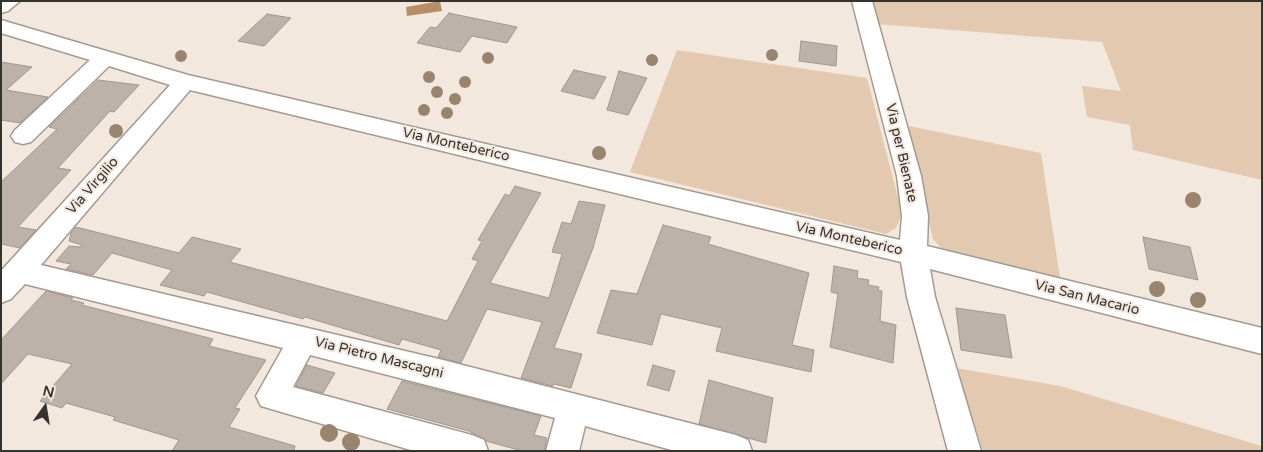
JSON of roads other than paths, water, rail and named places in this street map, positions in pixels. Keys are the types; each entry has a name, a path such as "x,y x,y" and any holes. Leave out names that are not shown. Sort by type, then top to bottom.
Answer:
{"street":[{"path":"1,7 10,1"},
{"name":"Via per Bienate","path":"858,2 909,176 915,216 913,254 921,296 966,451"},
{"name":"Via Monteberico","path":"6,33 105,58 185,82 913,254"},
{"path":"23,136 105,58"},
{"name":"Via Virgilio","path":"10,281 185,82"},
{"name":"Via San Macario","path":"913,254 1262,341"},
{"name":"Via Pietro Mascagni","path":"10,281 303,340 574,408 659,441 736,451"},
{"path":"303,340 272,396 472,451"},
{"path":"562,451 574,408"}]}
